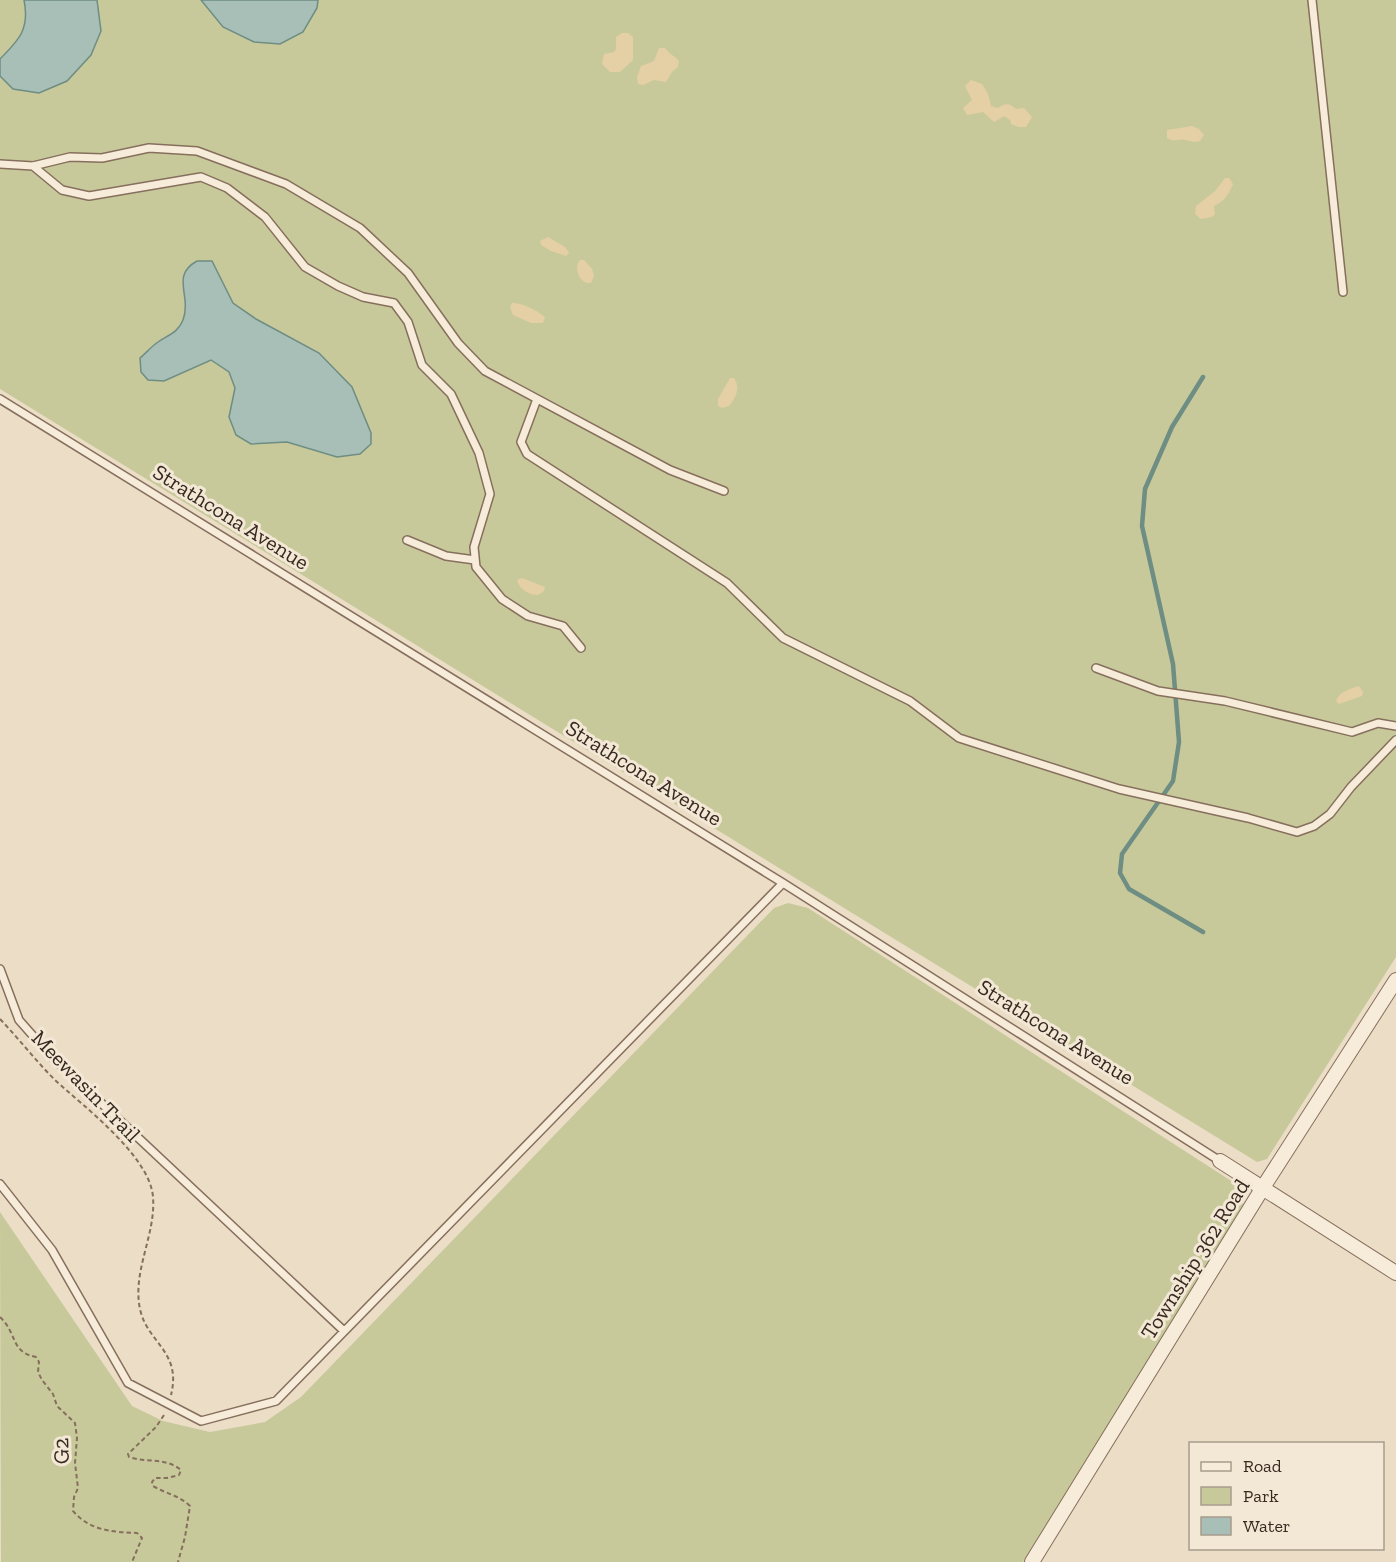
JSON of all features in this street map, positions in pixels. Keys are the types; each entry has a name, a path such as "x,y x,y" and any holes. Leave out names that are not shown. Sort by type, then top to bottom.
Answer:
{"street":[{"name":"Township 362 Road","path":"1032,1562 1262,1189 1396,980"},
{"name":"Strathcona Avenue","path":"1220,1161 1396,1273"}],"lane":[{"path":"1312,0 1343,292"},
{"path":"0,164 33,166 70,157 102,158 149,148 197,152 286,184 360,228 408,273 458,343 485,371 670,470 724,491"},
{"path":"33,166 62,190 88,196 201,177 226,188 265,217 305,267 363,297 394,303 408,322 422,365 451,394 479,453 490,494 474,548 476,567 502,599 528,616 563,626 581,648"},
{"name":"Strathcona Avenue","path":"0,399 783,883 1220,1161"},
{"path":"537,399 521,442 527,454 727,583 783,638 910,701 959,738 1119,789 1248,818 1297,832 1314,826 1330,814 1351,786 1396,740"},
{"path":"407,540 446,556 475,560"},
{"path":"1096,669 1158,692 1225,701 1352,732 1378,723 1396,726"},
{"path":"0,1184 52,1250 128,1383 201,1421 276,1401 783,883"},
{"path":"0,969 19,1020 49,1054 344,1331"}],"path":[{"name":"Meewasin Trail","path":"0,1019 54,1078 114,1132 148,1178 153,1196 153,1213 137,1294 141,1313 165,1352 174,1373 169,1404 156,1427 128,1454 129,1457 138,1460 168,1462 181,1470 179,1475 155,1478 152,1482 153,1486 162,1492 182,1498 190,1506 178,1562"},
{"name":"G2","path":"0,1317 15,1337 17,1348 24,1354 36,1357 39,1362 38,1372 53,1394 57,1406 75,1423 77,1438 75,1463 78,1488 74,1497 73,1511 82,1521 90,1525 112,1532 137,1533 142,1538 132,1562"}],"green space":[{"path":"0,0 1396,0 1396,957 1267,1159 1257,1162 0,389"},
{"path":"788,903 808,908 1236,1184 1243,1195 1243,1207 1023,1562 1,1562 0,1212 132,1406 163,1421 210,1432 265,1422 301,1397 774,908"}],"sand":[{"path":"622,33 628,33 633,37 633,60 620,72 610,72 602,64 604,54 614,52 616,37"},
{"path":"659,48 665,48 679,61 678,67 666,82 654,80 643,85 638,84 637,77 641,66 654,61"},
{"path":"971,80 982,84 991,106 998,108 1007,104 1016,109 1024,108 1032,117 1026,127 1011,124 1010,120 1004,116 994,122 983,112 967,115 963,108 972,100 965,86"},
{"path":"1192,126 1204,135 1200,141 1167,138 1167,130"},
{"path":"1225,178 1229,178 1233,184 1228,194 1214,206 1215,214 1212,217 1201,219 1195,214 1196,206 1215,191"},
{"path":"548,237 565,247 569,253 566,256 541,245 540,241"},
{"path":"580,260 584,260 592,269 594,276 591,283 587,283 579,276 577,266"},
{"path":"512,303 538,312 545,317 543,323 531,323 513,315 510,307"},
{"path":"730,378 734,378 736,382 737,392 729,406 722,408 718,406 718,399"},
{"path":"522,578 545,587 544,591 538,595 525,591 517,580"},
{"path":"1359,686 1363,692 1362,696 1339,704 1336,701 1349,689"}],"water":[{"path":"24,0 97,0 101,31 91,55 67,81 39,93 13,89 0,76 0,59 18,40 24,26"},
{"path":"201,0 318,0 317,8 303,32 280,44 254,42 223,27"},
{"path":"197,261 212,261 233,303 256,319 319,353 352,387 371,433 371,444 360,454 337,457 287,442 251,444 236,435 229,417 235,388 229,372 211,360 164,381 148,380 141,372 140,358 176,331 181,324 185,311 183,280 189,267"}],"waterway":[{"path":"1203,377 1172,427 1145,489 1142,526 1173,664 1179,742 1173,781 1122,854 1120,873 1129,889 1203,932"}]}
